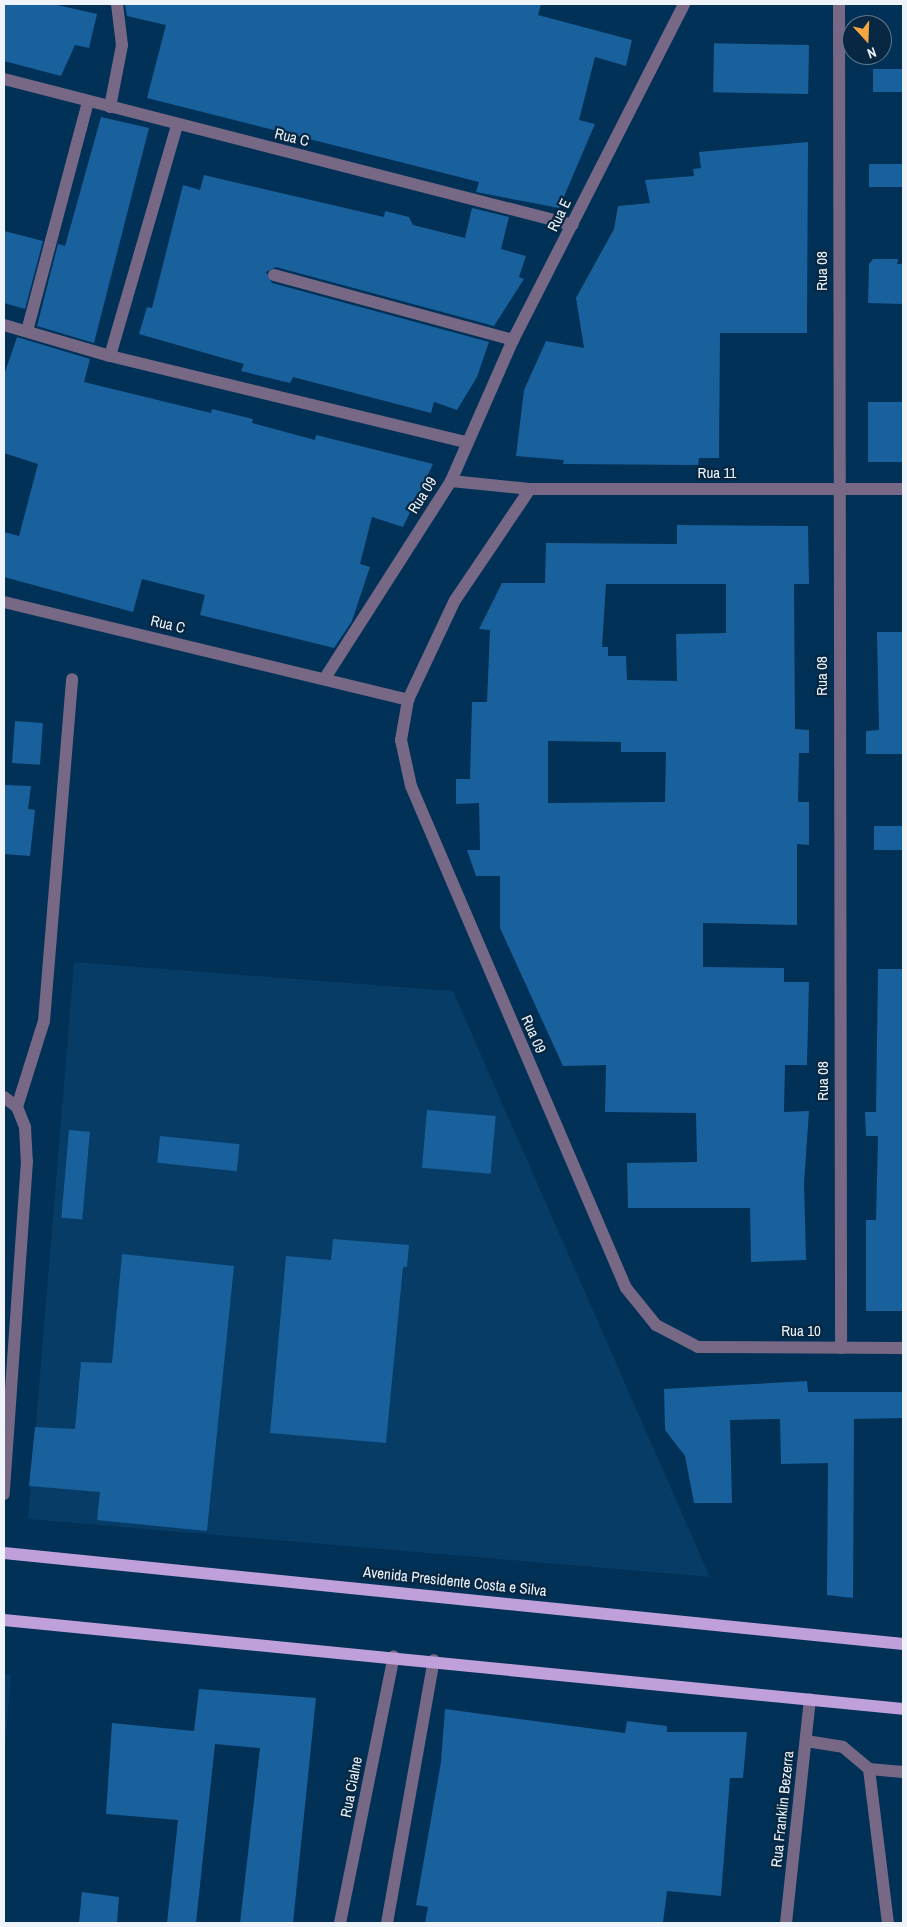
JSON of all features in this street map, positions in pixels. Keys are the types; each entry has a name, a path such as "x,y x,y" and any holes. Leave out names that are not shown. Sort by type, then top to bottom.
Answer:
{"main road":[{"name":"Avenida Presidente Costa e Silva","path":"4,1553 903,1644"},
{"path":"4,1620 394,1656 903,1709"}],"street":[{"path":"110,107 122,45 117,4"},
{"name":"Rua E","path":"450,481 466,442 514,340 684,4"},
{"name":"Rua 08","path":"838,4 840,1348"},
{"name":"Rua C","path":"4,79 177,125 573,224"},
{"path":"27,331 88,101"},
{"path":"110,356 177,125"},
{"path":"274,275 514,340"},
{"path":"4,325 110,356 466,442"},
{"name":"Rua 09","path":"326,678 450,481 530,489 456,600 408,700 401,740 411,786 626,1288 656,1325 698,1347"},
{"name":"Rua 11","path":"530,489 903,489"},
{"name":"Rua C","path":"4,602 326,678"},
{"path":"326,678 408,700"},
{"path":"17,1107 44,1021 72,679"},
{"path":"4,1097 17,1107 25,1127 27,1161 4,1494"},
{"name":"Rua 10","path":"698,1347 903,1348"},
{"name":"Rua Cialne","path":"340,1923 394,1656"},
{"path":"387,1923 434,1660"},
{"name":"Rua Franklin Bezerra","path":"786,1923 810,1699"},
{"path":"806,1741 843,1747 869,1769 903,1772"},
{"path":"869,1769 888,1923"}],"shaded area":[{"path":"74,962 453,991 710,1577 28,1519"},
{"path":"4,1674 11,1675 4,1758"}],"building":[{"path":"4,4 53,4 97,14 89,48 75,45 61,76 4,61"},
{"path":"125,4 541,4 538,15 632,40 626,66 595,57 579,120 595,124 559,208 476,192 479,182 147,98 166,25 127,16"},
{"path":"714,43 809,45 808,94 713,92"},
{"path":"873,69 903,69 903,92 873,92"},
{"path":"101,117 149,128 94,343 37,326 58,244 65,246"},
{"path":"808,142 807,333 720,333 719,458 699,458 698,465 563,464 564,460 516,456 524,390 546,341 584,348 576,298 614,229 618,206 650,203 645,180 694,176 693,169 701,168 699,152"},
{"path":"869,164 903,164 903,187 869,187"},
{"path":"204,175 384,217 385,211 409,217 413,225 465,238 472,208 509,217 501,249 526,256 519,277 524,279 494,326 276,267 266,272 272,283 489,342 477,377 457,410 434,402 431,413 293,377 290,383 241,371 244,364 139,334 147,307 152,308 183,185 200,190"},
{"path":"4,231 43,241 25,309 4,303"},
{"path":"873,259 898,259 897,264 903,264 903,304 868,303 869,264"},
{"path":"17,337 90,359 84,382 211,413 212,409 253,419 252,423 315,440 316,435 433,464 403,527 372,517 360,564 370,567 352,621 334,648 200,615 205,595 142,579 133,612 4,577 4,532 19,536 38,464 4,453 4,375"},
{"path":"868,402 903,402 903,462 868,462"},
{"path":"677,525 808,526 809,584 794,584 795,729 809,730 809,753 799,753 798,802 809,802 809,845 797,844 797,925 703,923 703,967 784,968 784,982 809,982 807,1065 785,1065 784,1112 809,1111 804,1183 806,1260 751,1262 750,1208 628,1208 627,1163 697,1162 696,1113 605,1112 606,1065 563,1066 500,928 500,876 476,876 467,850 480,850 479,803 456,804 456,779 470,779 472,702 487,702 490,630 479,629 502,583 545,583 546,543 677,544","holes":["606,584 726,584 726,633 676,634 677,681 627,680 626,656 608,656 608,647 602,647","548,741 621,742 621,752 666,752 665,802 548,803"]},
{"path":"877,632 903,632 903,754 866,754 866,731 879,730"},
{"path":"15,721 43,723 40,765 12,763"},
{"path":"4,785 31,786 28,809 35,810 30,856 4,854"},
{"path":"874,826 903,826 903,850 874,850"},
{"path":"878,969 903,969 903,1311 866,1311 866,1220 876,1220 878,1136 866,1136 865,1112 876,1112"},
{"path":"427,1110 496,1116 491,1174 422,1168"},
{"path":"69,1130 90,1132 82,1219 61,1218"},
{"path":"160,1136 240,1144 237,1171 157,1163"},
{"path":"333,1239 409,1245 407,1267 403,1267 386,1443 270,1433 286,1256 331,1260"},
{"path":"122,1254 234,1266 207,1531 97,1520 100,1492 29,1486 35,1427 75,1429 81,1362 112,1363"},
{"path":"807,1381 808,1392 903,1392 903,1418 854,1419 853,1598 827,1595 828,1463 781,1464 780,1419 730,1420 732,1503 694,1503 685,1456 665,1430 664,1389"},
{"path":"199,1689 316,1698 293,1923 240,1923 260,1748 215,1744 196,1923 167,1923 178,1820 106,1814 112,1723 194,1731"},
{"path":"445,1709 625,1733 627,1721 667,1726 667,1732 747,1732 743,1778 730,1778 721,1896 667,1891 663,1923 425,1923 428,1907 416,1905 441,1762"},
{"path":"82,1892 119,1897 117,1923 79,1923"}]}
